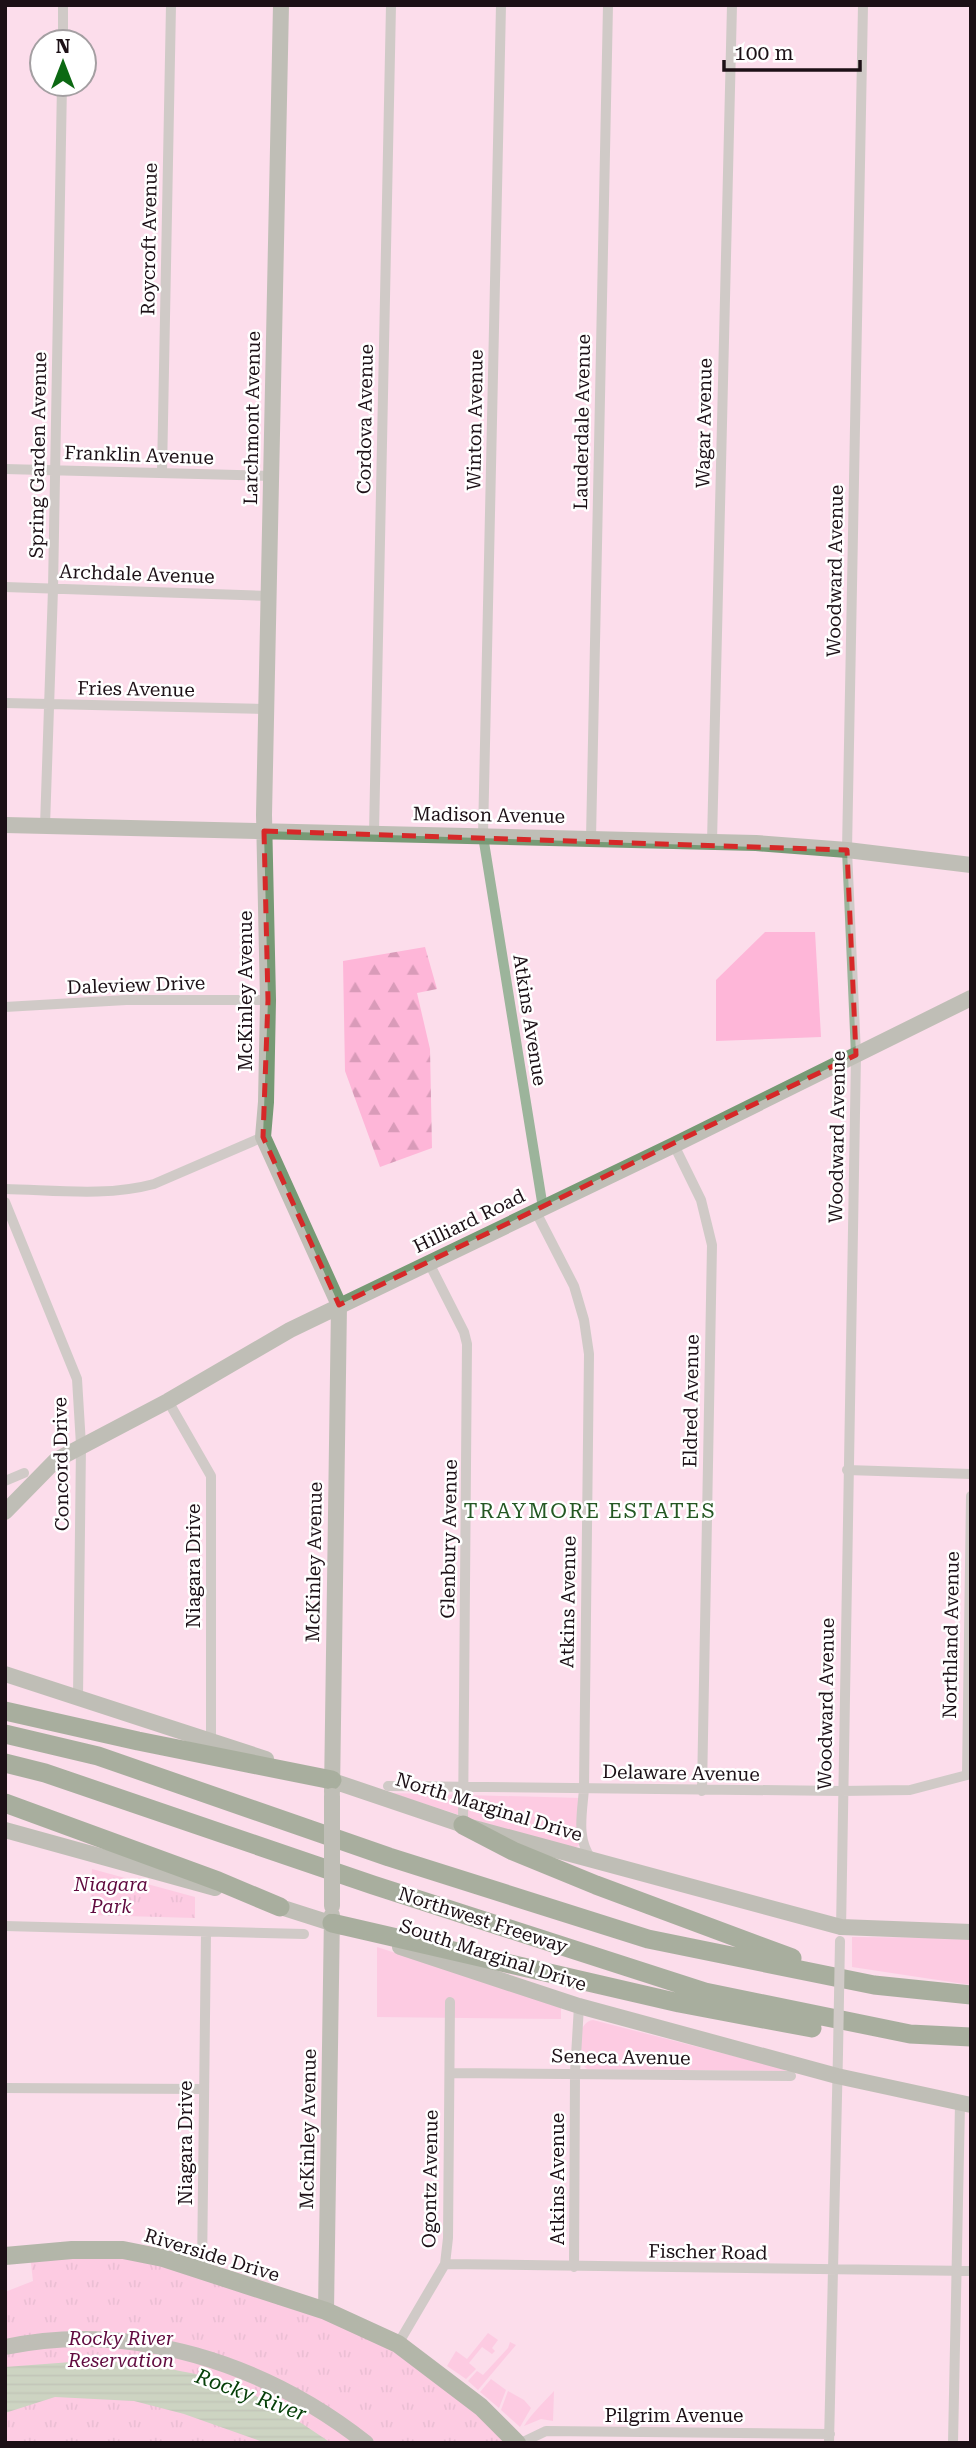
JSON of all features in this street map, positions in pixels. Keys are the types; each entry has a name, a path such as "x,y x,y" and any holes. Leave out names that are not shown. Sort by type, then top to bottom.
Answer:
{"highway":[{"path":"5,1711 332,1788"},
{"name":"Northwest Freeway","path":"5,1734 98,1756 389,1857 648,1939 874,1985 971,1994"},
{"name":"Northwest Freeway","path":"5,1763 45,1773 373,1885 705,1992 910,2034 971,2037"},
{"path":"5,1802 206,1876 281,1907"},
{"path":"463,1825 513,1851 596,1885 785,1956 861,1976 971,1994"},
{"path":"332,1914 679,2003 825,2031 877,2037 910,2034"}],"main road":[{"name":"Larchmont Avenue","path":"264,831 281,5"},
{"name":"Madison Avenue","path":"5,825 789,845 971,865"},
{"name":"McKinley Avenue","path":"264,831 268,1000 263,1137 339,1305 326,2311"},
{"name":"Hilliard Road","path":"5,1512 56,1460 168,1401 290,1330 674,1146 971,998"},
{"name":"North Marginal Drive","path":"5,1674 211,1742 332,1788 561,1850 841,1934 971,1932"},
{"name":"South Marginal Drive","path":"5,1830 281,1907 332,1914 579,2006 837,2076 965,2105"},
{"name":"Riverside Drive","path":"5,2256 72,2250 124,2250 163,2258 326,2311 398,2344 459,2389 519,2443"},
{"path":"5,2347 53,2340 117,2340 190,2353 254,2375 287,2391 321,2410 366,2443"}],"street":[{"path":"63,5 63,28"},
{"name":"Roycroft Avenue","path":"162,473 171,5"},
{"name":"Cordova Avenue","path":"374,833 391,5"},
{"name":"Winton Avenue","path":"483,836 501,5"},
{"name":"Lauderdale Avenue","path":"591,839 608,5"},
{"name":"Wagar Avenue","path":"712,842 732,5"},
{"name":"Woodward Avenue","path":"830,2438 856,1055 847,850 863,5"},
{"name":"Spring Garden Avenue","path":"45,826 53,589 62,98"},
{"name":"Franklin Avenue","path":"5,469 272,476"},
{"name":"Archdale Avenue","path":"5,587 268,596"},
{"name":"Fries Avenue","path":"5,703 266,709"},
{"name":"Atkins Avenue","path":"483,836 539,1210 574,1286 584,1320 589,1354 584,1789 581,1835 584,1849 593,1861"},
{"name":"Daleview Drive","path":"5,1007 126,1000 268,1000"},
{"path":"5,1189 136,1189 154,1184 263,1137"},
{"name":"Eldred Avenue","path":"674,1146 701,1200 712,1245 702,1791"},
{"name":"Concord Drive","path":"5,1202 71,1360 78,1388 82,1446 78,1697"},
{"name":"Glenbury Avenue","path":"429,1264 464,1332 467,1344 463,1825"},
{"name":"Niagara Drive","path":"168,1401 211,1476 211,1742"},
{"path":"847,1470 971,1474"},
{"path":"5,1481 24,1473"},
{"name":"Northland Avenue","path":"969,1774 971,1496"},
{"name":"Delaware Avenue","path":"388,1786 702,1791 911,1790 969,1774"},
{"path":"561,1850 581,1835"},
{"path":"5,1926 304,1934"},
{"name":"Niagara Drive","path":"202,2271 206,1932"},
{"name":"Ogontz Avenue","path":"398,2344 444,2264 447,2238 450,2002"},
{"name":"Atkins Avenue","path":"574,2267 575,2073 579,2006"},
{"name":"Seneca Avenue","path":"450,2073 791,2076"},
{"path":"5,2088 203,2089"},
{"path":"953,2443 956,2271 965,2105"},
{"name":"Fischer Road","path":"444,2264 971,2271"},
{"name":"Pilgrim Avenue","path":"519,2443 546,2431 830,2438"}],"highlighted area":[{"path":"264,831 847,850 856,1055 339,1305 263,1137 268,1000"}],"green space":[{"path":"765,932 815,932 821,1037 716,1041 716,980"},
{"path":"425,947 437,989 417,993 430,1049 432,1148 380,1167 345,1071 343,961"},
{"path":"391,1793 580,1798 580,1844 572,1851"},
{"name":"Niagara Park","path":"92,1869 195,1897 195,1918 90,1915"},
{"path":"852,1937 971,1938 971,1985 852,1967"},
{"path":"377,1947 561,2007 561,2019 377,2017"},
{"path":"593,2020 786,2071 587,2069 581,2058 579,2042 583,2027"},
{"name":"Rocky River Reservation","path":"30,2255 142,2256 320,2313 425,2368 512,2443 5,2443 5,2292 33,2281"},
{"path":"488,2333 498,2340 492,2348 495,2351 492,2354 482,2347 469,2363 476,2369 466,2379 447,2366 456,2351 467,2359"},
{"path":"510,2342 516,2345 478,2390 468,2381 477,2371 483,2375 508,2348"},
{"path":"491,2379 506,2390 499,2408 480,2392"},
{"path":"508,2391 524,2400 531,2408 520,2427 501,2410"},
{"path":"554,2391 553,2421 541,2419 524,2426 534,2412"}],"water":[{"name":"Rocky River","path":"98,2360 183,2371 232,2385 271,2404 331,2443 266,2443 184,2414 134,2401 55,2397 5,2413 5,2367"}],"district":[{"name":"TRAYMORE ESTATES","path":"590,1511"}]}
